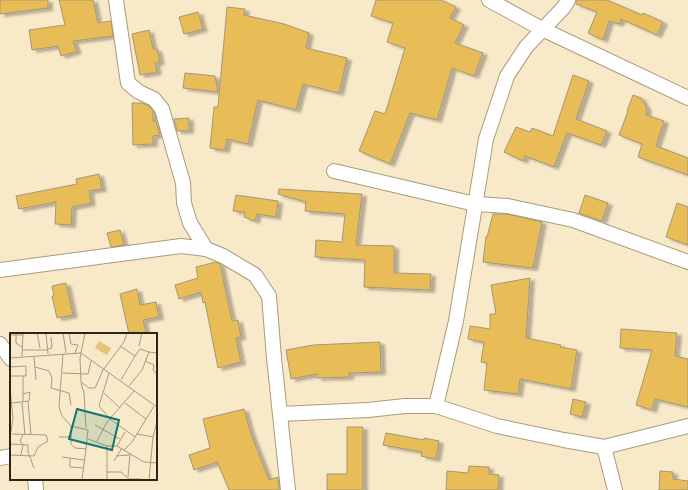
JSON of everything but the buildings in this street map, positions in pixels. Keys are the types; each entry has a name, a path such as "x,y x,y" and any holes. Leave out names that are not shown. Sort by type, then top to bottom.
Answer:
{"street":[{"path":"116,0 128,83 140,92 154,99 162,109 183,183 184,203 190,223 206,249"},
{"path":"489,0 542,29 688,98"},
{"path":"436,406 456,321 486,140 507,76 526,47 564,7 568,0"},
{"path":"334,171 475,204 508,206 573,220 688,262"},
{"path":"0,270 181,246 206,249 223,256 255,275 268,296 288,490"},
{"path":"0,344 10,358"},
{"path":"280,414 368,410 405,406 436,406 497,426 604,447 688,426"},
{"path":"604,447 615,490"},
{"path":"0,458 10,456"},
{"path":"35,480 36,490"}]}
